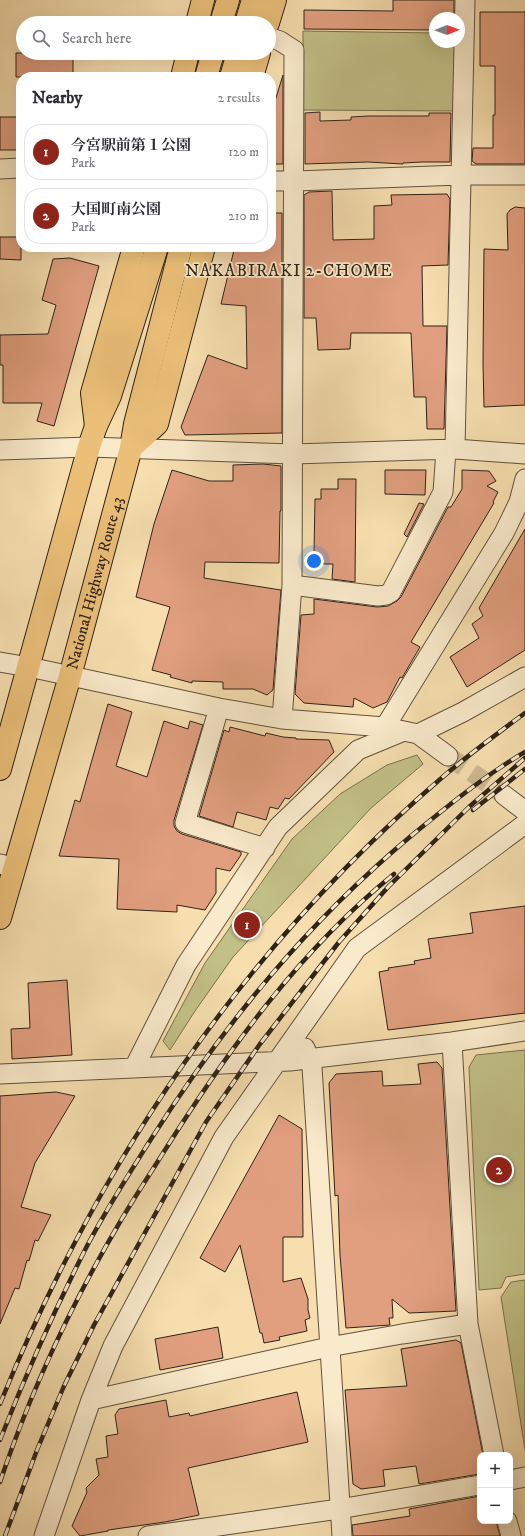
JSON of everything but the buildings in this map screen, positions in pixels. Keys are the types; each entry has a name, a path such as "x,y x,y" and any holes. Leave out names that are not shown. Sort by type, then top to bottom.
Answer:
{"highway":[{"path":"199,16 203,0"},
{"path":"224,16 228,0"},
{"path":"248,16 253,0"},
{"path":"270,16 275,0"},
{"path":"183,72 186,60"},
{"path":"207,72 211,60"},
{"path":"232,72 236,60"},
{"path":"253,72 257,60"},
{"path":"96,426 92,393 133,252"},
{"path":"0,769 89,447 96,426 110,396 155,252"},
{"name":"National Highway Route 43","path":"0,918 7,866 70,676 131,448 135,424 181,252"},
{"path":"131,448 157,424 203,252"}],"street":[{"path":"292,585 378,596 386,595 391,592 443,492 451,449 461,175 465,0"},
{"path":"276,39 294,50 295,181 292,585 282,719"},
{"path":"0,168 16,168"},
{"path":"276,181 461,175 525,175"},
{"path":"0,450 89,447 293,454 451,449 525,454"},
{"path":"385,727 504,533 519,502 525,479"},
{"path":"0,662 29,666 219,708 282,719 385,727 411,733 448,756"},
{"path":"134,1068 186,965 278,827 358,750 411,733 463,712 525,677"},
{"path":"219,708 185,823 265,848"},
{"path":"504,795 525,811"},
{"path":"44,1536 91,1400 113,1346 224,1137 357,948 525,824"},
{"path":"298,1030 312,1067 342,1536"},
{"path":"0,1074 276,1062 452,1042 525,1031"},
{"path":"452,1042 468,1324 493,1452"},
{"path":"91,1400 329,1347 468,1324"},
{"path":"513,1480 525,1478"},
{"path":"148,1536 183,1533 340,1509 477,1486"},
{"path":"508,1524 511,1536"}],"shaded area":[{"path":"303,31 429,33 429,48 455,48 457,111 303,110"},
{"path":"417,755 423,764 371,808 233,957 170,1050 163,1041 205,963 292,839 340,794 387,765"},
{"path":"525,1050 525,1274 506,1277 501,1288 479,1290 469,1067 476,1055"},
{"path":"525,1280 525,1450 501,1297 511,1282"}],"tunnel":[{"path":"448,756 504,795"}],"railway":[{"path":"0,1404 39,1314 83,1228 131,1143 185,1062 243,985 305,911 373,841 445,775 525,713"},
{"path":"0,1440 41,1342 87,1246 127,1177 209,1053 270,976 303,939 373,869 466,792 525,752"},
{"path":"5,1536 37,1450 64,1386 94,1325 206,1122 260,1044 339,942 389,886 469,807 525,758"},
{"path":"473,810 525,769"},
{"path":"0,1482 38,1382 85,1284 125,1213 189,1113 214,1075 268,1003 297,968 360,903 394,874"}],"place":[{"name":"今宮駅前第１公園","path":"247,925"},
{"name":"大国町南公園","path":"499,1170"}],"district":[{"name":"NAKABIRAKI 2-CHOME","path":"289,271"}]}
